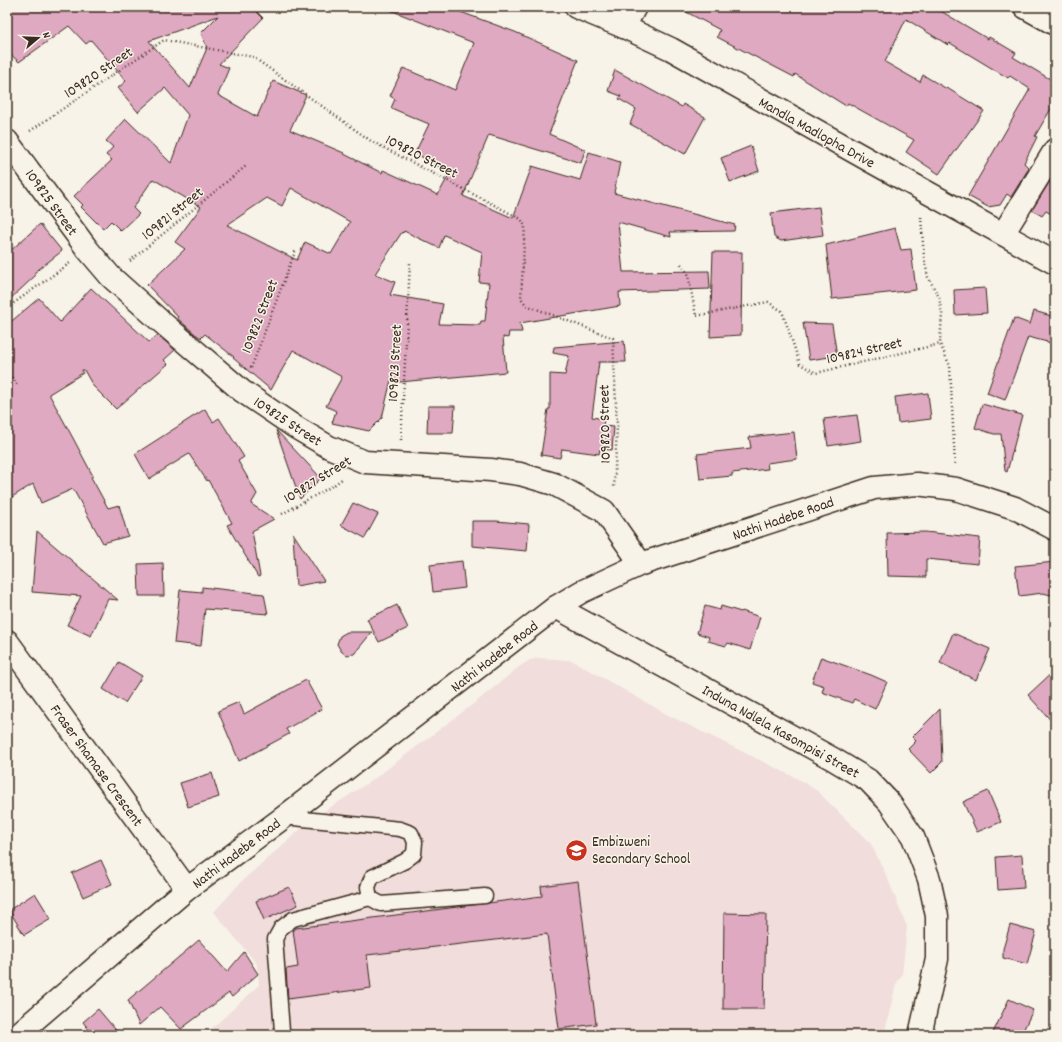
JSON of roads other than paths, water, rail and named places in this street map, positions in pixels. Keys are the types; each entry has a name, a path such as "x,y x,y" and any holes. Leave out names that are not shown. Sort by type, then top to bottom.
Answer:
{"street":[{"name":"Mandla Madlopha Drive","path":"576,7 671,49 1055,263"},
{"path":"624,27 635,7"},
{"path":"1025,7 1055,24"},
{"name":"109825 Street","path":"9,143 88,250 111,277 242,391 294,427 329,447 365,462 491,470 520,474 554,484 604,511 641,564"},
{"path":"1003,234 1055,150"},
{"name":"Nathi Hadebe Road","path":"17,1035 187,889 284,817 556,607 581,592 641,564 874,488 917,484 956,489 1015,508 1055,529"},
{"name":"Induna Ndlela Kasompisi Street","path":"556,607 833,759 868,780 889,802 913,837 929,879 937,916 937,959 920,1035"},
{"name":"Fraser Shamase Crescent","path":"7,641 187,889"}],"lane":[{"path":"284,817 400,829 411,833 415,842 414,854 405,861 372,877 368,887 370,898"},
{"path":"282,1031 275,939 281,928 293,919 370,898 381,904 485,896"}],"place":[{"name":"Embizweni Secondary School","path":"576,850"}]}
